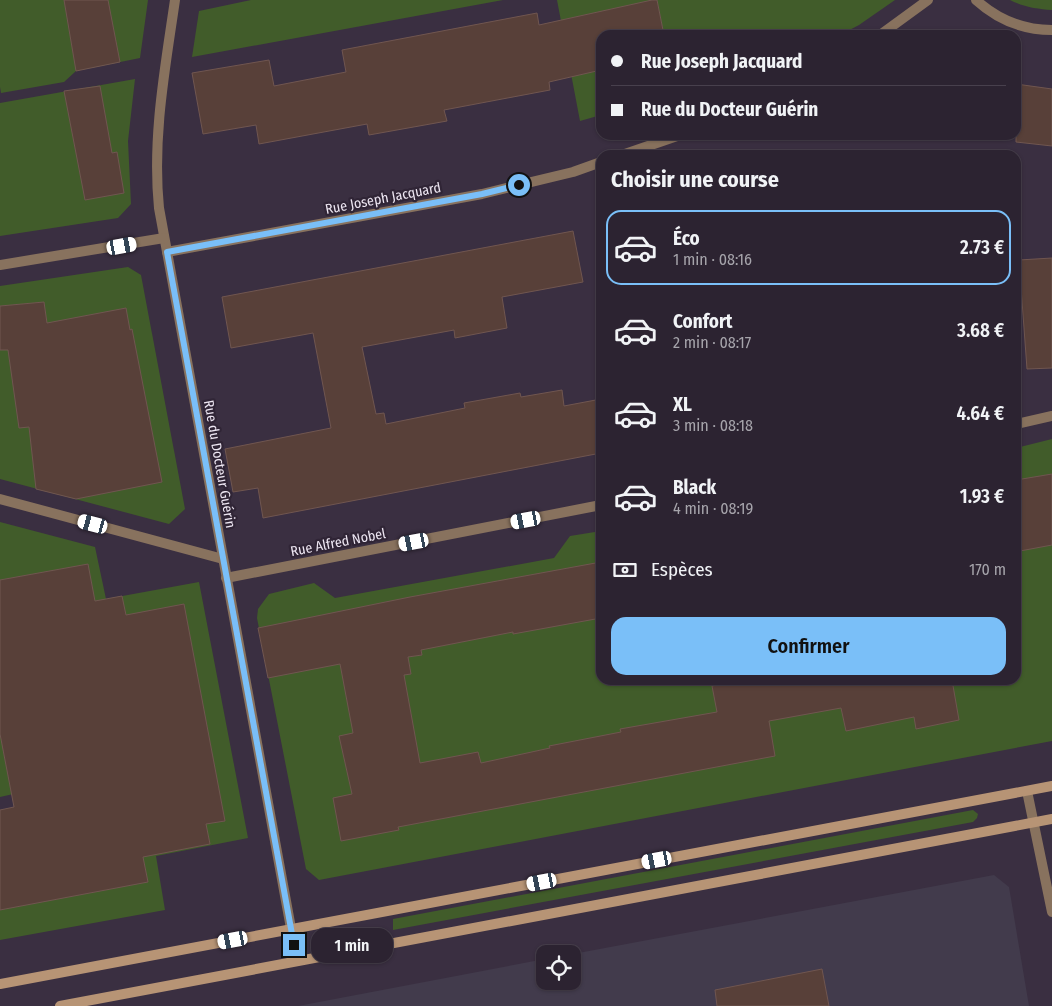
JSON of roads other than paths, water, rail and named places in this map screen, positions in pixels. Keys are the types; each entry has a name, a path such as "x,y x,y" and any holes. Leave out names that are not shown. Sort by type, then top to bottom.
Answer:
{"main road":[{"path":"0,984 1052,786"},
{"path":"60,1006 1052,819"}],"street":[{"name":"Rue du Docteur Guérin","path":"175,0 160,102 157,141 157,189 164,238 297,961"},
{"path":"887,30 928,0"},
{"path":"976,0 1005,20 1031,28 1052,30"},
{"path":"636,150 666,140"},
{"name":"Rue Joseph Jacquard","path":"167,252 482,194 573,172 596,164"},
{"path":"0,265 164,238"},
{"path":"1021,423 1052,416"},
{"path":"0,498 223,559"},
{"name":"Rue Alfred Nobel","path":"226,578 596,506"},
{"path":"1027,791 1052,912"}]}
